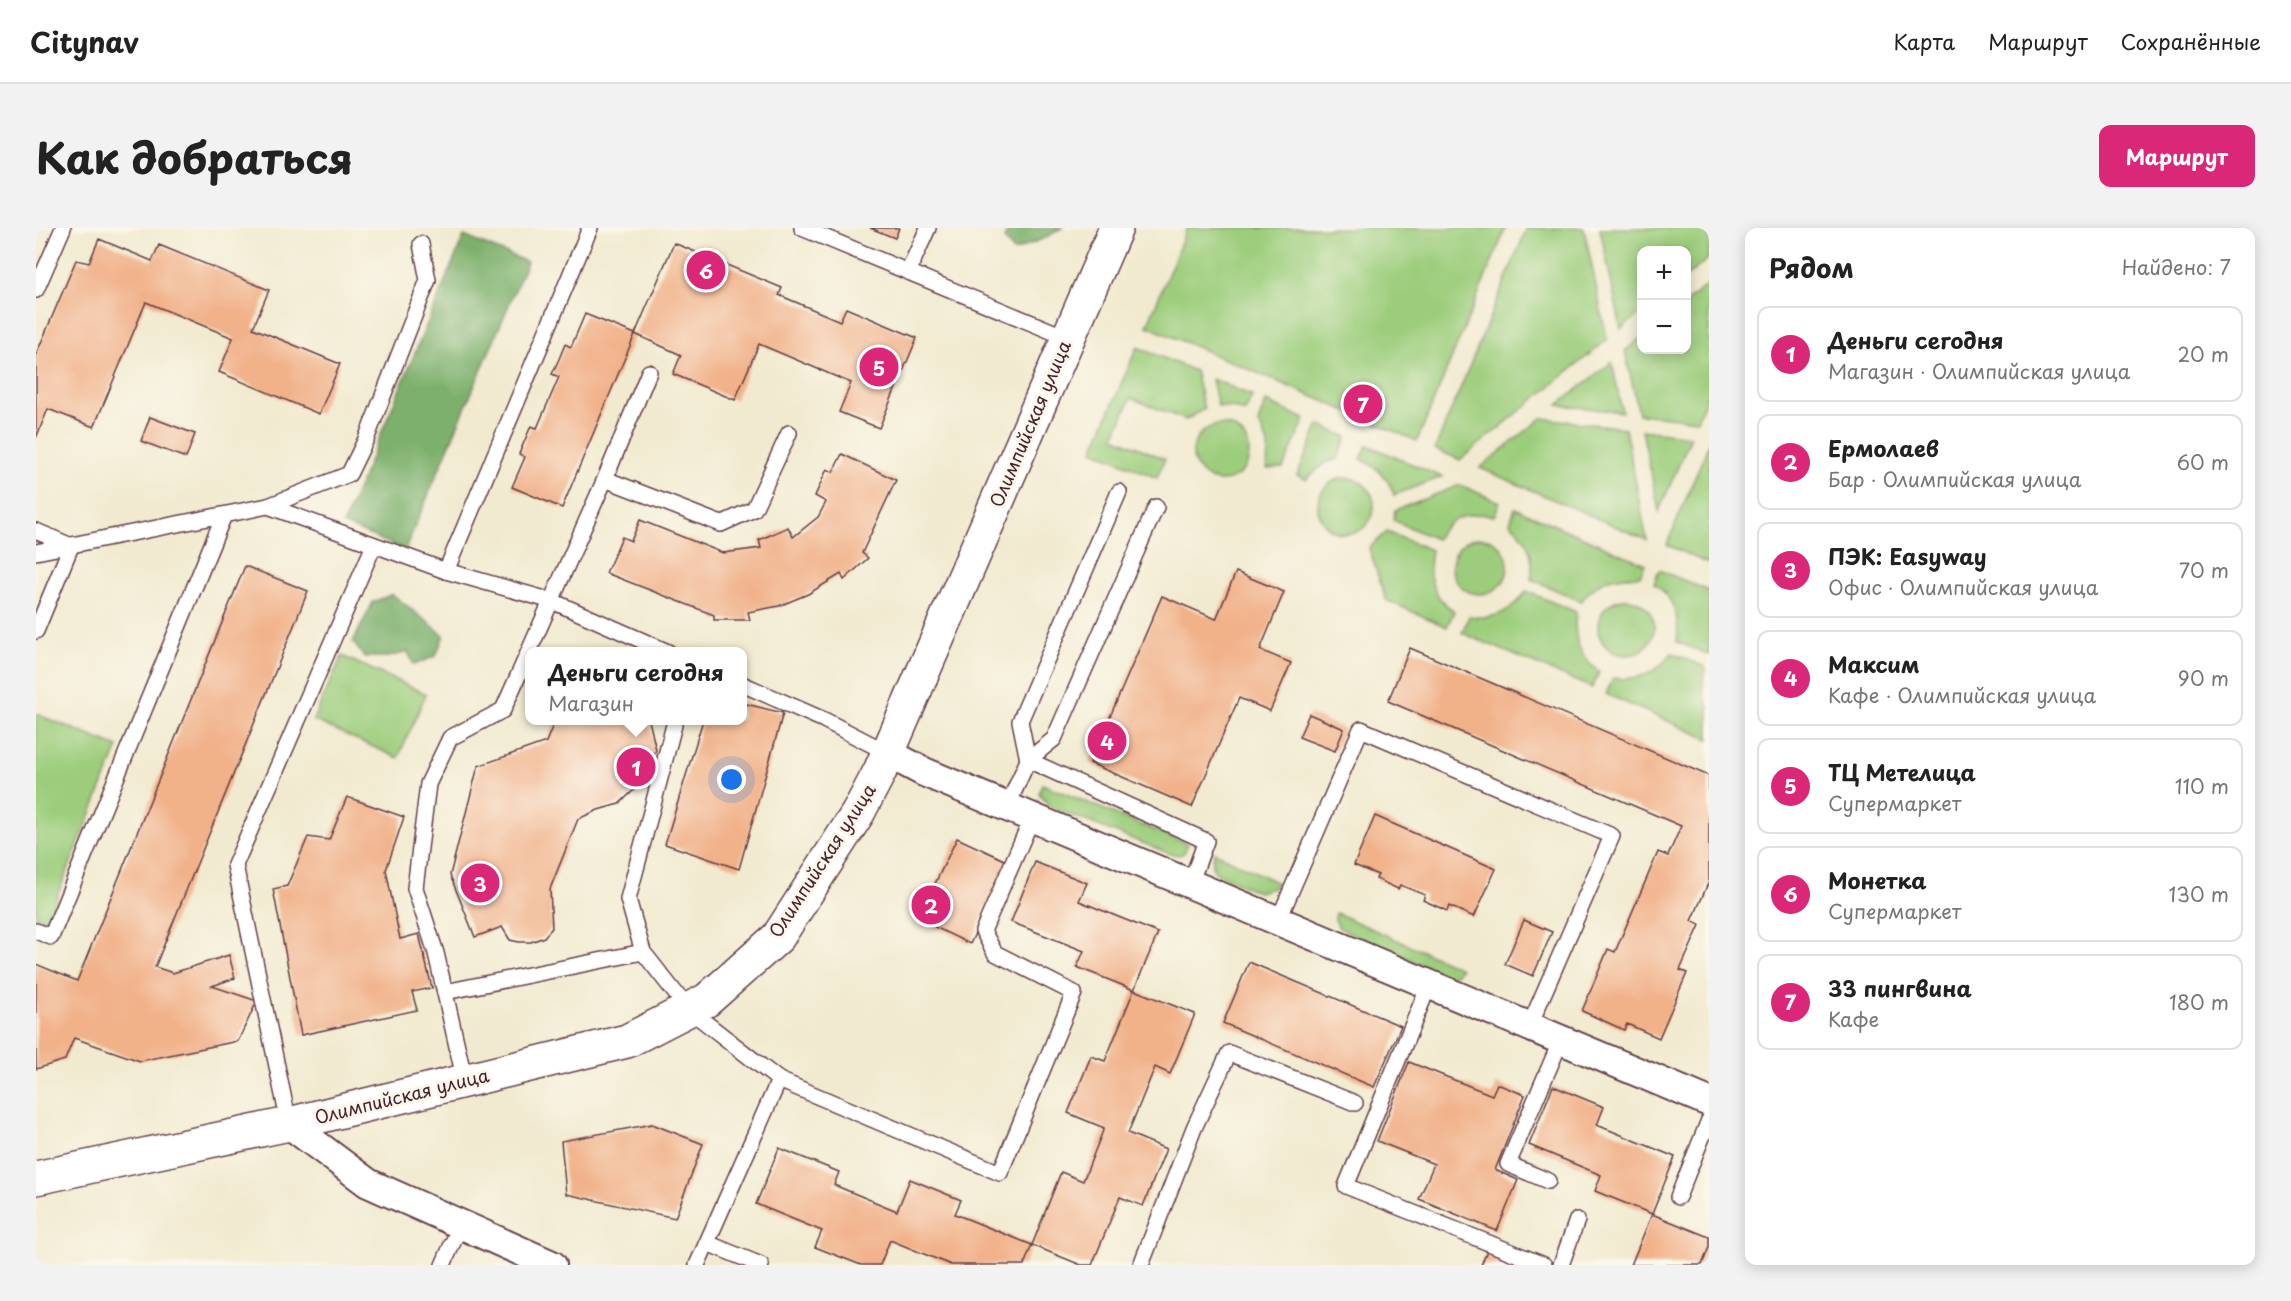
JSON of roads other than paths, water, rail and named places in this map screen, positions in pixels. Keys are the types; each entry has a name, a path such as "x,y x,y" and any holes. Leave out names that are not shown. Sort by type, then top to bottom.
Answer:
{"street":[{"name":"Олимпийская улица","path":"36,1178 288,1124 627,1041 707,1000 778,937 858,813 888,753 1116,228"},
{"path":"888,753 924,772 1032,818 1709,1102"},
{"path":"288,1124 368,1183 460,1226 552,1265"}],"lane":[{"path":"36,290 63,228"},
{"path":"446,571 590,228"},
{"path":"802,228 1068,338"},
{"path":"908,272 928,228"},
{"path":"36,552 268,506 350,474 367,437 428,280 421,244"},
{"path":"531,647 649,372"},
{"path":"605,479 721,524 754,509 789,432"},
{"path":"1028,760 1020,721 1119,492"},
{"path":"268,506 446,571 552,601 659,647"},
{"path":"1007,807 1028,760 1053,739 1156,507"},
{"path":"36,931 51,937 224,515"},
{"path":"36,531 71,546"},
{"path":"288,1124 235,865 374,545"},
{"path":"36,631 71,546"},
{"path":"465,1082 436,953 415,888 428,784 450,738 503,710 525,661"},
{"path":"747,686 824,720 888,753"},
{"path":"674,725 628,899 644,952 688,1009 779,1080 1000,1173 1074,993 995,953 983,931 1032,818"},
{"path":"1278,921 1361,729 1612,836 1530,1027"},
{"path":"1028,760 1206,841 1190,884"},
{"path":"445,992 644,952"},
{"path":"1429,985 1346,1186 1544,1265"},
{"path":"1548,1181 1508,1164 1561,1040"},
{"path":"1142,1264 1194,1128 1229,1053 1355,1103"},
{"path":"697,1265 779,1080"},
{"path":"1678,1197 1709,1120"},
{"path":"1561,1265 1577,1220"},
{"path":"443,1265 460,1226"},
{"path":"707,1243 761,1265"}],"place":[{"name":"Монетка","path":"706,270"},
{"name":"ТЦ Метелица","path":"879,367"},
{"name":"33 пингвина","path":"1363,404"},
{"name":"Максим","path":"1107,741"},
{"name":"Деньги сегодня","path":"636,767"},
{"name":"ПЭК: Easyway","path":"480,883"},
{"name":"Ермолаев","path":"931,905"}]}
